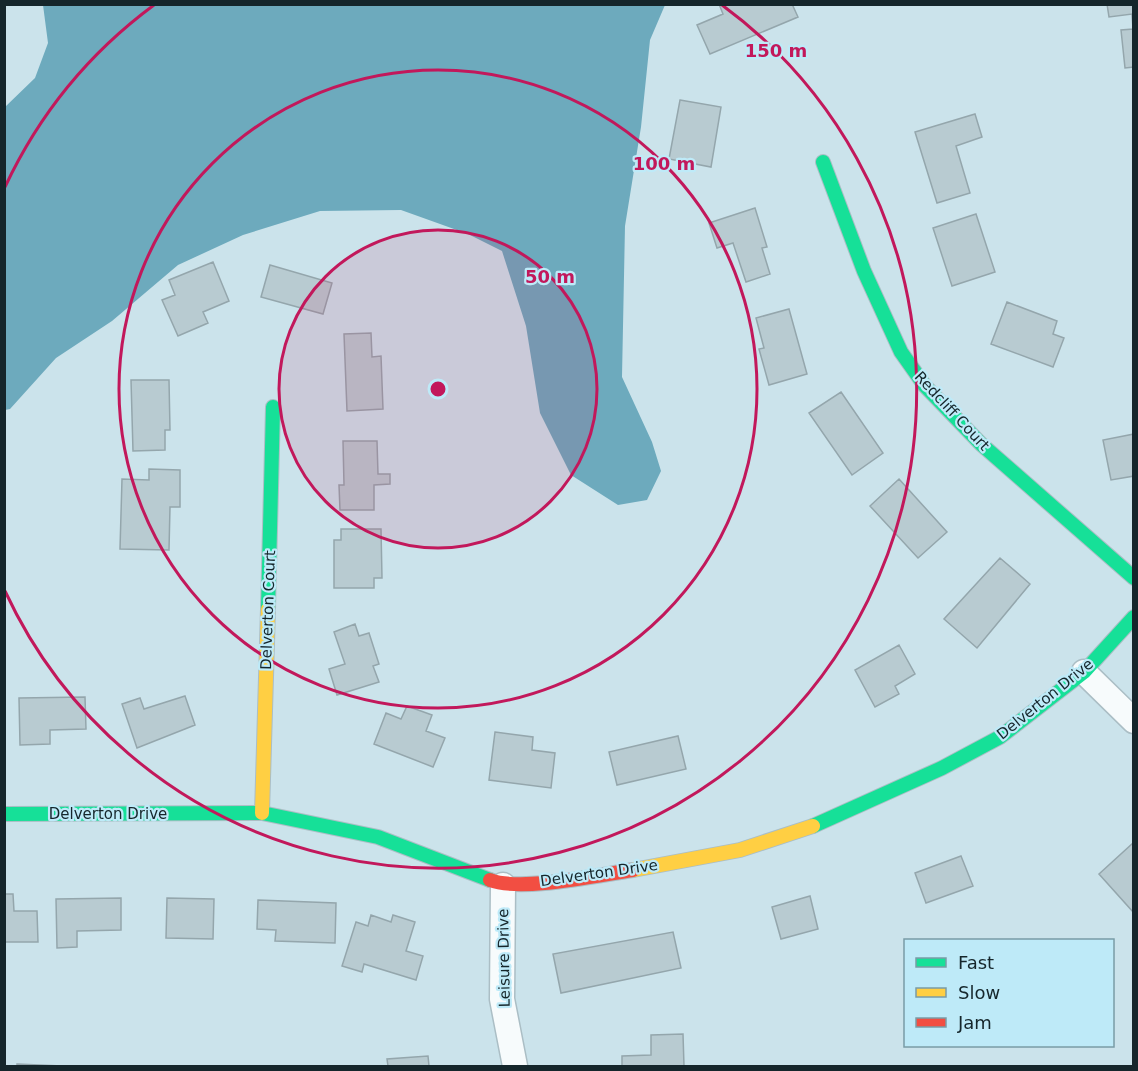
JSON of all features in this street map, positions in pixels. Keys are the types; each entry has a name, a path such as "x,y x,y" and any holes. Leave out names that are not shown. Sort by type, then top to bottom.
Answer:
{"street":[{"name":"Redcliff Court","path":"823,162 864,271 896,342 925,386 981,444 1134,578"},
{"name":"Delverton Court","path":"262,813 273,407"},
{"name":"Delverton Drive","path":"4,814 262,813 378,837 503,885 580,878 718,854 740,850 815,825 942,768 1000,737 1084,672 1134,617"},
{"path":"1084,672 1134,721"},
{"name":"Leisure Drive","path":"503,885 502,999 515,1066"}],"water":[{"path":"43,5 665,5 650,40 641,127 625,226 622,377 652,442 661,471 647,500 618,505 571,475 540,413 526,326 502,251 468,234 401,210 320,211 243,235 178,265 112,321 56,358 10,409 5,410 5,107 35,78 48,43"}],"building":[{"path":"719,4 792,4 798,17 710,54 697,25 723,14"},
{"path":"1107,4 1134,4 1134,67 1125,68 1121,30 1133,29 1132,14 1109,17"},
{"path":"680,100 721,107 711,167 669,159"},
{"path":"975,114 982,137 956,146 970,193 937,203 915,132"},
{"path":"755,208 767,247 762,248 770,274 746,282 733,243 717,248 709,223"},
{"path":"976,214 995,272 952,286 933,228"},
{"path":"213,262 229,301 203,312 208,323 178,336 162,300 175,295 169,280"},
{"path":"270,265 332,283 323,314 261,297"},
{"path":"1007,302 1057,321 1053,334 1064,338 1053,367 991,344"},
{"path":"789,309 807,374 769,385 759,349 764,348 756,318"},
{"path":"371,333 372,357 381,356 383,409 347,411 344,334"},
{"path":"131,380 169,380 170,430 165,430 165,450 133,451"},
{"path":"841,392 883,453 852,475 809,413"},
{"path":"1134,434 1134,476 1111,480 1103,440"},
{"path":"343,441 377,441 378,474 390,474 390,484 374,485 374,510 340,510 339,485 344,485"},
{"path":"149,469 180,470 180,507 170,507 169,550 120,549 122,479 149,480"},
{"path":"899,479 947,532 918,558 870,506"},
{"path":"341,529 381,529 382,578 374,578 374,588 334,588 334,540 341,540"},
{"path":"1000,558 1030,584 977,648 944,619"},
{"path":"355,624 359,636 369,633 379,664 373,666 379,682 337,695 329,669 345,664 334,632"},
{"path":"899,645 915,674 895,686 899,694 875,707 855,670"},
{"path":"185,696 195,725 137,748 122,704 140,698 144,709"},
{"path":"85,697 86,729 50,730 50,744 20,745 19,698"},
{"path":"407,706 432,715 426,731 445,738 433,767 374,744 386,713 401,719"},
{"path":"495,732 533,737 532,750 555,753 551,788 489,780"},
{"path":"678,736 686,769 617,785 609,752"},
{"path":"1134,843 1134,913 1099,874"},
{"path":"961,856 973,886 926,903 915,873"},
{"path":"4,894 13,894 14,911 37,911 38,942 4,942"},
{"path":"810,896 818,929 781,939 772,907"},
{"path":"121,898 121,930 77,931 77,947 57,948 56,899"},
{"path":"167,898 214,899 213,939 166,938"},
{"path":"258,900 336,903 335,943 275,941 276,930 257,929"},
{"path":"371,915 391,922 393,915 415,922 406,951 423,956 416,980 364,964 362,972 342,966 356,922 368,926"},
{"path":"673,932 681,968 561,993 553,954"},
{"path":"683,1034 684,1066 622,1066 622,1056 651,1055 651,1035"},
{"path":"428,1056 429,1066 388,1066 387,1059"},
{"path":"17,1064 62,1066 17,1066"}],"traffic: fast":[{"path":"823,162 864,271 901,352 925,386 981,444 1134,578"},
{"path":"268,609 273,407"},
{"path":"813,826 942,768 1000,737 1084,672 1134,617"},
{"path":"4,814 262,813 378,837 490,880"}],"traffic: slow":[{"path":"262,813 268,609"},
{"path":"633,870 740,850 813,826"}],"traffic: jam":[{"path":"490,880 520,884 540,883 633,870"}]}
